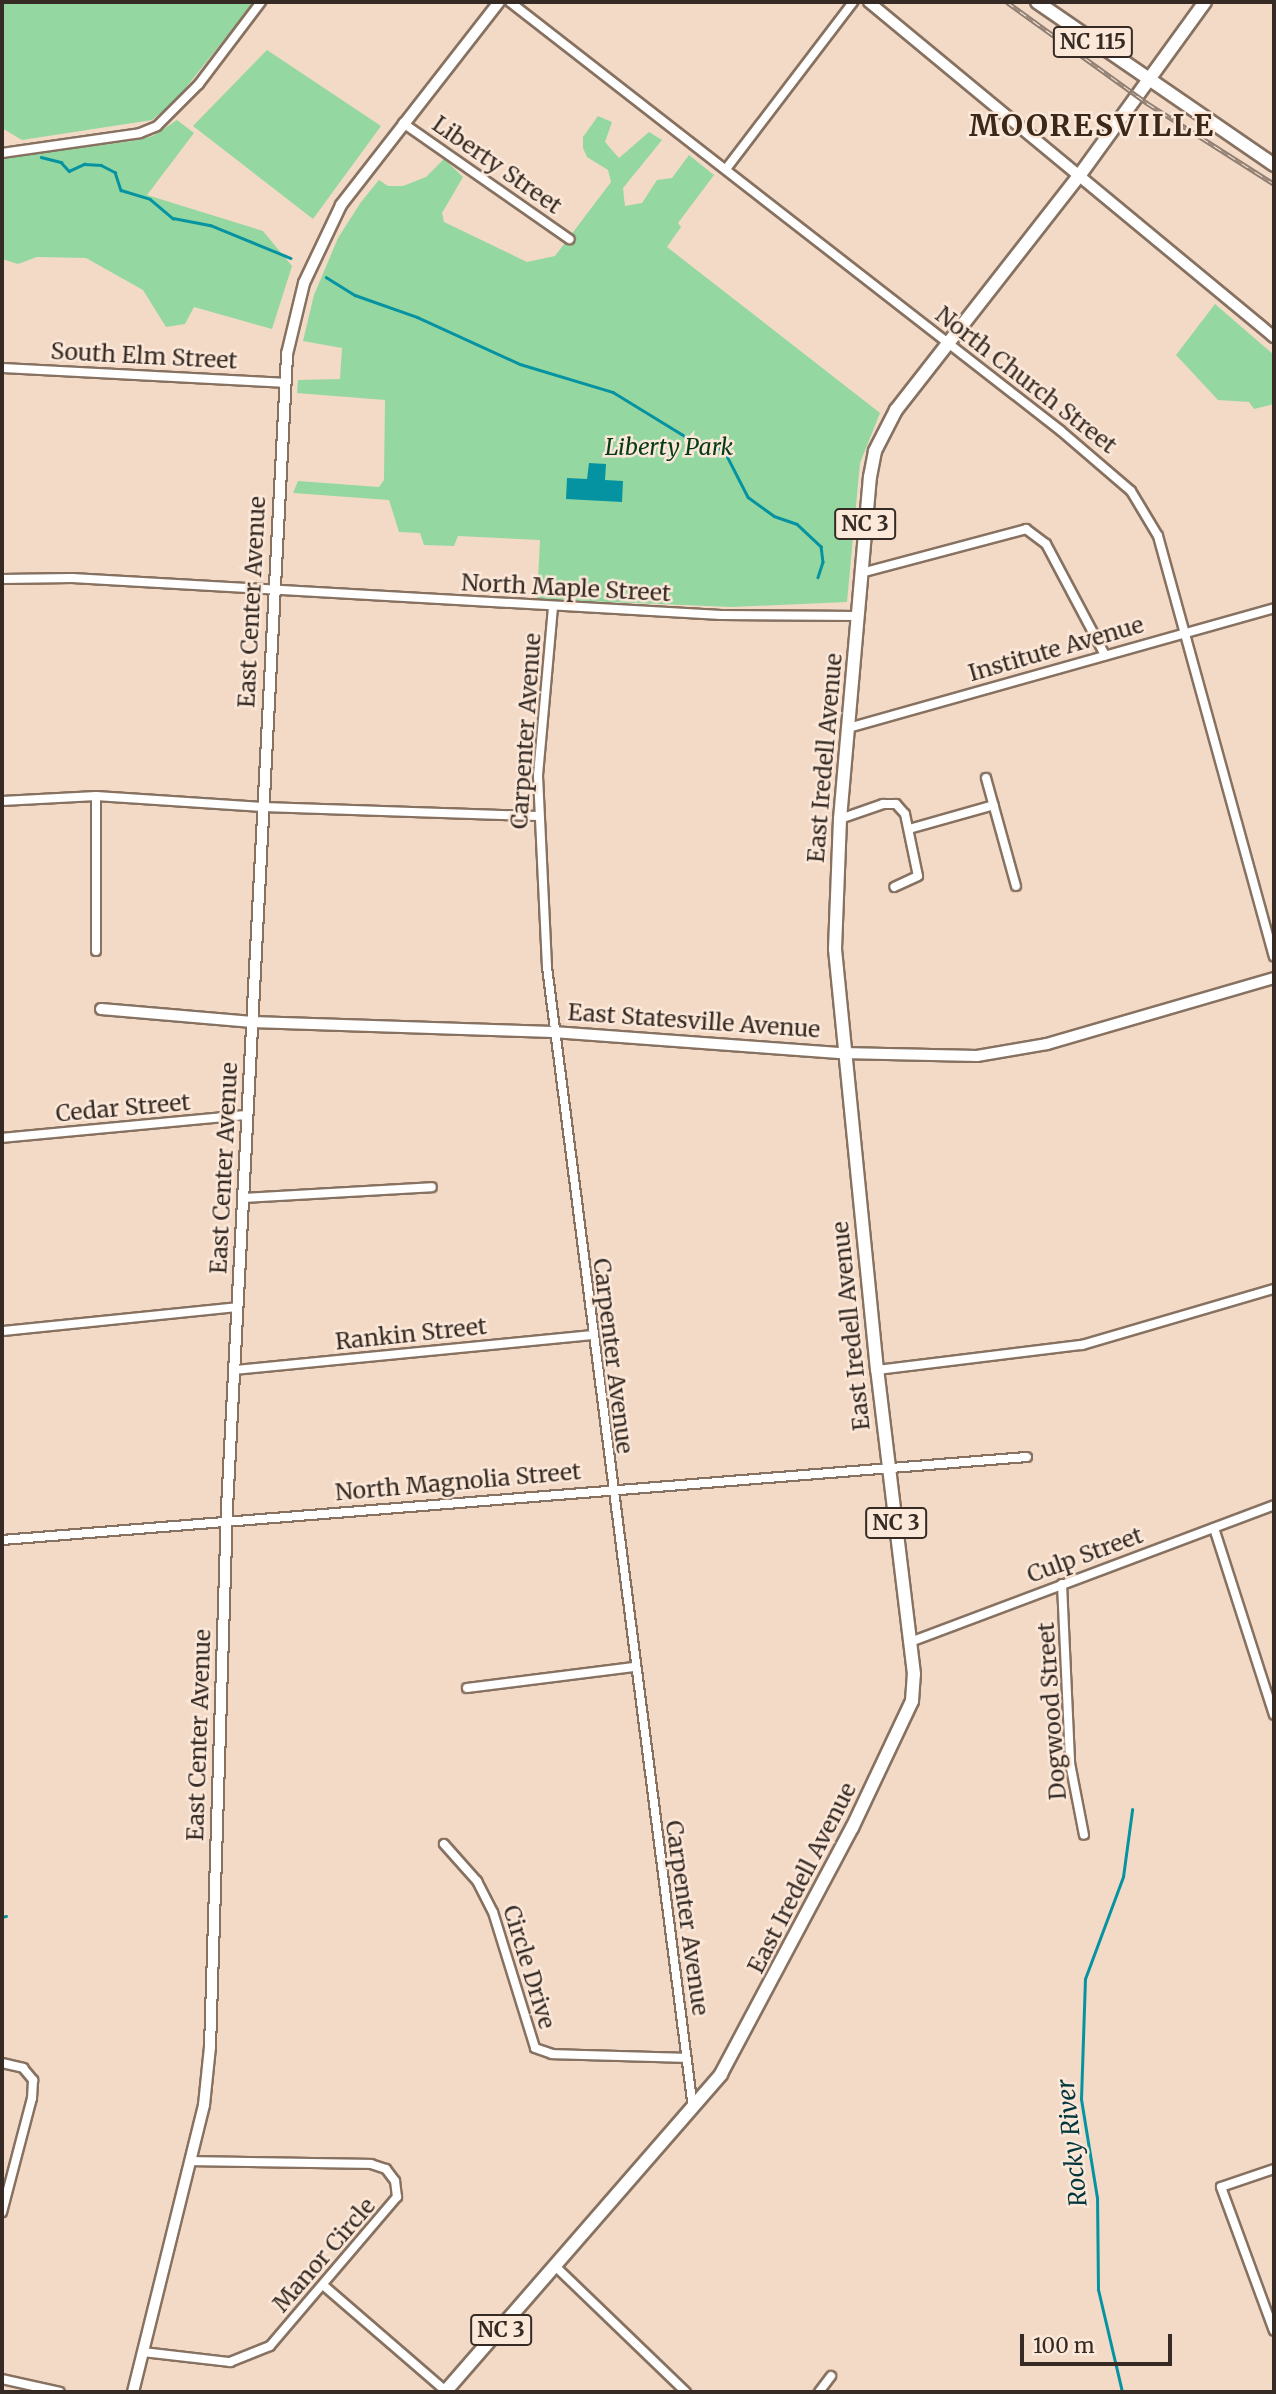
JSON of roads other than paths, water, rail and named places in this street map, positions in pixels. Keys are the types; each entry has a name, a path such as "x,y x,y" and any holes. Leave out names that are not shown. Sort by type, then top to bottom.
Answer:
{"main road":[{"name":"NC 115","path":"1037,2 1149,83 1274,166"},
{"name":"NC 3","path":"1079,176 1149,83 1205,2"},
{"name":"East Iredell Avenue","path":"446,2392 557,2268 720,2074 749,2025 901,1730 912,1701 910,1642 842,1053 834,897 861,573 875,451 896,410 1079,176"}],"street":[{"path":"2,153 140,133 157,126 199,84 261,2"},
{"name":"East Center Avenue","path":"134,2392 204,2105 210,2047 234,1370 273,593 285,383 293,322 323,238 365,171 499,2"},
{"name":"North Church Street","path":"510,2 950,344 1131,491 1155,526 1274,956"},
{"path":"726,169 853,2"},
{"path":"869,2 1274,337"},
{"name":"Liberty Street","path":"403,123 569,239"},
{"name":"South Elm Street","path":"2,368 285,383"},
{"path":"861,573 1026,529 1046,544 1105,655"},
{"name":"North Maple Street","path":"2,579 72,578 273,593 553,607 858,616"},
{"name":"Carpenter Avenue","path":"553,607 538,816 553,1032 610,1489 693,2108"},
{"name":"Institute Avenue","path":"848,728 1274,608"},
{"path":"986,778 1016,886"},
{"path":"96,796 96,951"},
{"path":"2,801 96,796 263,807 538,816"},
{"path":"840,819 883,804 896,804 905,814 918,876 894,887"},
{"path":"909,829 993,805"},
{"name":"East Statesville Avenue","path":"102,1009 252,1022 553,1032 842,1053 1004,1054 1274,978"},
{"name":"Cedar Street","path":"2,1138 247,1115"},
{"path":"243,1198 432,1186"},
{"path":"877,1370 1082,1345 1274,1289"},
{"path":"2,1331 238,1307"},
{"name":"Rankin Street","path":"234,1370 591,1335"},
{"name":"North Magnolia Street","path":"2,1540 1027,1457"},
{"name":"Culp Street","path":"910,1642 1274,1505"},
{"path":"1213,1528 1274,1714"},
{"name":"Dogwood Street","path":"1062,1584 1070,1763 1084,1835"},
{"path":"467,1688 634,1667"},
{"name":"Circle Drive","path":"444,1844 477,1881 493,1912 535,2048 552,2054 686,2058"},
{"path":"2,2063 23,2068 33,2080 32,2098 2,2213"},
{"name":"Manor Circle","path":"143,2352 230,2362 251,2357 270,2346 393,2204 395,2181 386,2169 371,2164 190,2161"},
{"path":"1274,2169 1221,2187 1274,2330"},
{"path":"557,2268 686,2392"},
{"path":"324,2285 446,2392"},
{"path":"818,2392 831,2376"},
{"path":"2,2379 60,2392"}],"water":[{"path":"589,463 606,464 605,480 623,481 622,502 566,499 567,478 587,479"}],"waterway":[{"path":"41,157 61,162 69,171 84,164 101,165 115,172 121,190 150,199 173,218 210,225 291,258"},
{"path":"326,277 355,295 417,317 520,364 613,392 688,438 716,446 726,454 748,497 774,516 797,524 821,546 823,562 818,577"},
{"name":"Rocky River","path":"1122,2392 1098,2290 1097,2198 1081,2099 1085,1979 1123,1877 1132,1810"},
{"path":"2,1917 6,1916"}],"railway":[{"path":"1007,2 1147,103 1274,184"}],"district":[{"name":"MOORESVILLE","path":"1092,125"}],"park label":[{"name":"Liberty Park","path":"669,447"}]}
